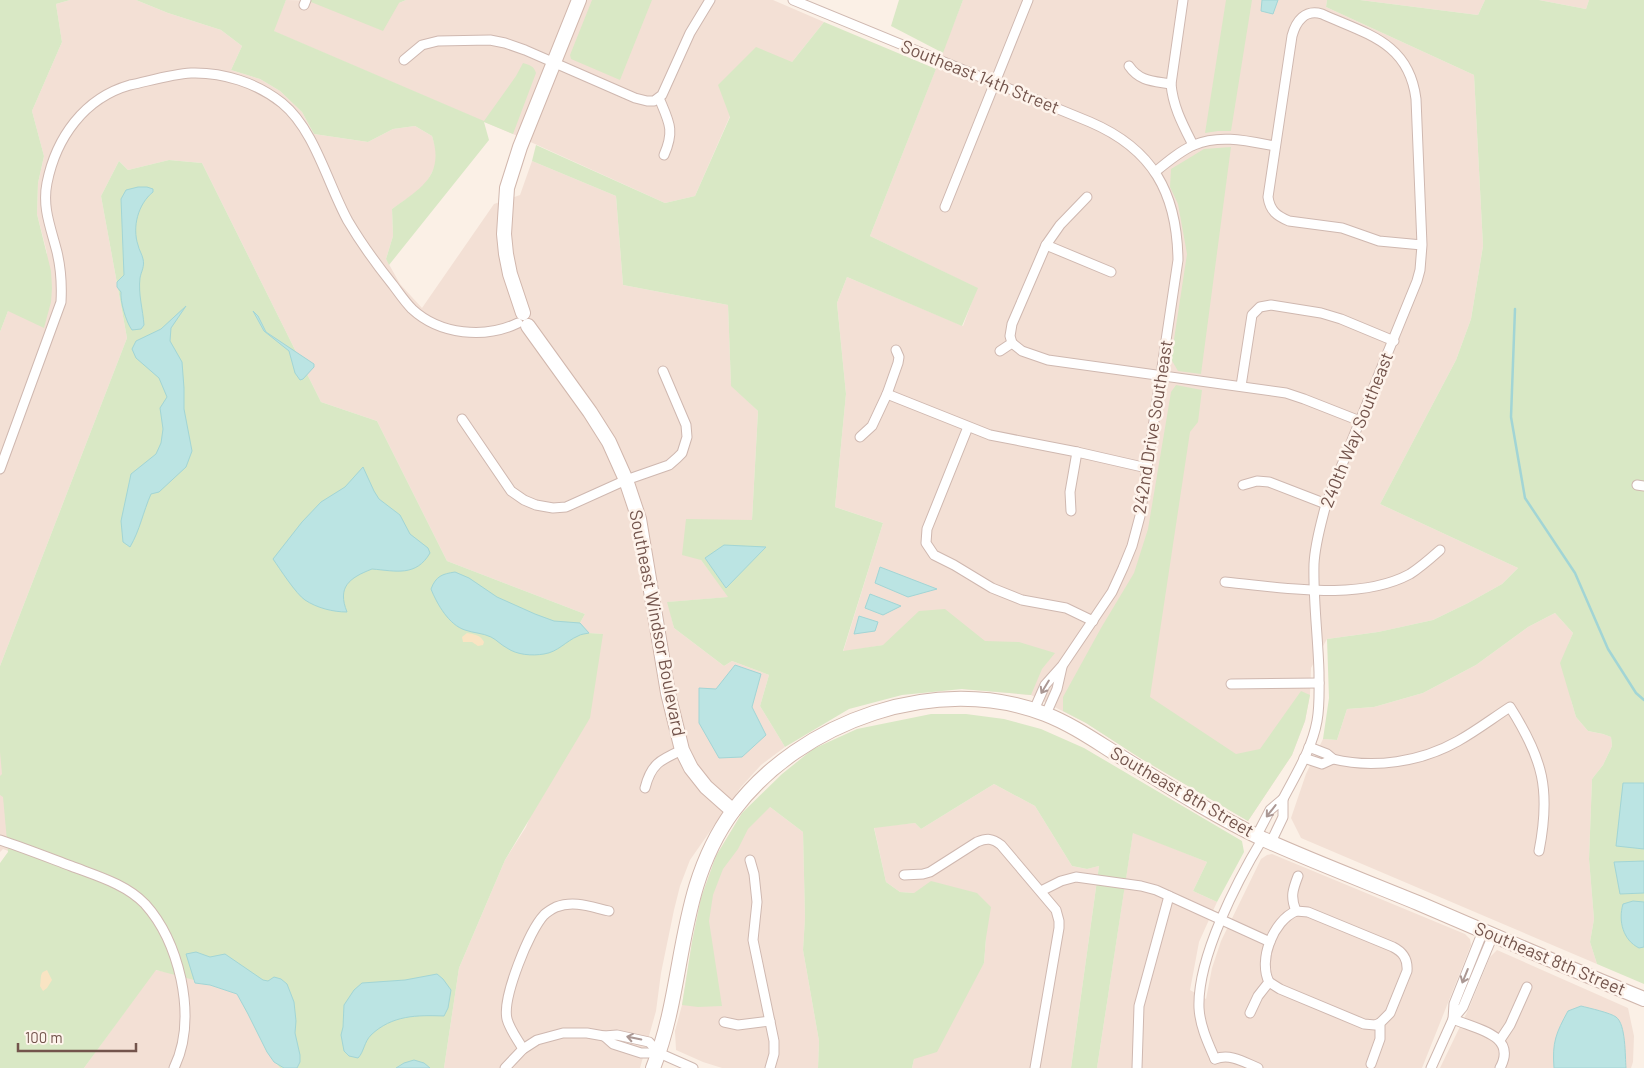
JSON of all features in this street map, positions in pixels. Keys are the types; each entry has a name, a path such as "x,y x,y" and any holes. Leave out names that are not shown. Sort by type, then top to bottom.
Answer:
{"street":[{"name":"Southeast Windsor Boulevard","path":"579,0 520,147 507,188 504,234 506,254 523,321 590,412 609,442 626,480 640,519 668,693 682,750 691,768 706,786 733,811"},
{"path":"404,60 422,45 438,41 490,40 554,63 635,98 648,101 659,98 665,90 680,52 710,0"},
{"name":"Southeast 14th Street","path":"793,0 1103,128 1131,146 1155,172"},
{"path":"945,207 1028,0"},
{"path":"1183,0 1172,84 1174,106 1193,145"},
{"name":"240th Way Southeast","path":"1264,839 1270,810 1283,798 1304,758 1317,720 1319,683 1314,565 1326,504 1394,340 1420,270 1422,245 1416,99 1412,79 1403,61 1382,40 1315,12 1303,16 1294,28 1275,146"},
{"path":"1129,66 1135,75 1146,80 1172,84"},
{"path":"0,469 61,302 62,285 60,269 46,216 45,201 51,166 60,144 71,125 97,101 119,88 190,73 218,75 240,80 260,90 282,104 298,120 314,147 348,220 380,269 413,310 428,320 444,327 474,333 492,332 523,321"},
{"path":"659,98 669,122 671,134 670,142 664,155"},
{"path":"1155,172 1193,145 1209,140 1236,139 1275,146 1268,197 1272,210 1276,214 1289,220 1342,228 1378,241 1422,245"},
{"name":"242nd Drive Southeast","path":"1040,712 1045,685 1062,666 1112,592 1124,568 1140,516 1178,260 1173,213 1155,172"},
{"path":"1088,197 1060,225 1046,245 1012,324 1010,336 1012,343 1022,351 1048,360 1241,386 1286,394 1360,421"},
{"path":"1046,245 1111,272"},
{"path":"1241,386 1252,315 1256,310 1266,305 1321,313 1394,340"},
{"path":"1000,351 1012,343"},
{"path":"860,438 872,426 887,394 898,363 899,357 896,350"},
{"path":"462,419 511,491 524,500 536,505 553,508 566,507 626,480 669,465 685,447 687,438 686,425 663,371"},
{"path":"887,394 990,435 1148,468"},
{"path":"968,427 927,529 926,543 934,555 954,564 1008,596 1066,608 1093,621"},
{"path":"1071,511 1070,492 1077,452"},
{"path":"1243,484 1257,481 1269,482 1326,504"},
{"path":"1225,582 1316,591 1367,588 1385,584 1411,573 1440,550"},
{"name":"242nd Drive Southeast","path":"1040,712 1057,689 1062,666"},
{"path":"1231,684 1319,683"},
{"name":"Southeast 8th Street","path":"653,1068 666,1029 693,892 712,846 733,811 777,765 816,739 849,721 882,710 919,702 942,700 1004,703 1040,712 1074,728 1187,797 1264,839 1644,999"},
{"path":"1309,747 1327,754 1333,759 1346,762 1380,764 1421,757 1458,741 1510,707 1524,730 1541,770 1545,791 1545,813 1539,851"},
{"path":"645,788 648,776 654,765 682,750"},
{"path":"1304,758 1322,764 1333,759"},
{"name":"240th Way Southeast","path":"1215,1059 1199,1009 1200,986 1210,950 1245,868 1264,839 1283,817 1283,798"},
{"path":"904,875 930,872 977,842 990,838 1001,845 1056,910 1059,920 1035,1068"},
{"path":"0,840 102,878 125,889 145,904 161,925 171,945 185,996 185,1022 182,1045 174,1068"},
{"path":"750,860 754,874 757,902 753,940 774,1041 774,1054 770,1068"},
{"path":"1296,911 1292,902 1292,895 1298,876"},
{"path":"1041,891 1068,878 1084,878 1141,886 1170,896 1270,942"},
{"path":"1137,1068 1139,1006 1170,896"},
{"path":"523,1050 507,1019 506,1006 511,984 535,928 544,915 554,908 564,905 583,904 609,912"},
{"path":"1296,911 1308,912 1393,947 1406,959 1406,971 1390,1013 1380,1022 1375,1025 1364,1024 1280,989 1269,982 1264,967 1270,942 1285,918 1296,911"},
{"path":"1431,1068 1453,1019 1464,1007 1488,933"},
{"path":"1250,1013 1262,990 1269,982"},
{"path":"1500,1040 1510,1025 1527,987"},
{"path":"1453,1019 1500,1040 1504,1045 1505,1052 1500,1068"},
{"path":"724,1022 738,1025 770,1021"},
{"path":"1371,1064 1380,1039 1380,1022"},
{"path":"505,1068 523,1050 537,1040 563,1033 587,1033 604,1036 613,1044 641,1053 659,1053 693,1068"},
{"path":"1211,1068 1215,1059 1221,1056 1258,1068"}],"shaded area":[{"path":"70,0 136,0 168,13 221,30 242,46 231,70 260,79 280,91 302,112 314,134 368,142 393,129 415,126 432,136 436,149 437,163 424,187 392,209 393,236 386,259 400,284 422,308 494,204 520,195 532,161 616,196 623,285 728,305 731,385 758,411 752,520 701,560 729,597 668,602 674,628 724,666 732,661 769,675 760,706 785,747 761,765 741,787 690,860 680,886 674,910 661,973 656,1011 640,1068 444,1068 459,968 505,860 526,827 602,634 589,633 580,623 585,614 447,561 377,421 321,402 202,163 169,160 128,170 119,161 101,196 127,338 0,666 0,332 8,311 47,253 37,214 38,183 44,156 32,111 62,42 56,4"},
{"path":"286,0 399,3 406,0 773,0 824,22 792,62 730,116 695,196 665,203 513,134 273,31"},
{"path":"963,0 1327,0 1326,7 1474,75 1483,246 1471,319 1456,360 1380,504 1518,568 1502,584 1433,620 1378,632 1327,639 1311,668 1310,695 1305,721 1292,755 1248,821 1140,758 1086,723 1031,695 962,689 883,645 843,652 883,523 835,507 846,394 837,303 847,277 963,326 977,288 870,236"},
{"path":"1360,0 1485,0 1478,15"},
{"path":"1539,0 1589,0 1586,9"},
{"path":"1555,613 1573,633 1568,645 1571,700 1576,717 1588,731 1611,737 1612,746 1603,765 1592,779 1589,859 1594,919 1590,942 1597,964 1301,838 1291,818 1306,774 1323,739 1337,740 1347,709 1374,707 1423,693 1476,665 1528,627"},
{"path":"0,745 183,960 195,983 210,985 237,994 267,1052 280,1068 84,1068 155,970 172,973 86,880 3,849 0,852"},
{"path":"994,784 1035,806 1072,866 1087,869 1099,866 1071,1068 912,1068 914,1059 984,963 986,938 914,893 900,892 886,882 874,827 915,823 921,829"},
{"path":"770,807 803,832 805,918 803,950 819,1041 818,1068 722,1068 676,1050 675,1031 682,1005 701,898 716,856 742,813"},
{"path":"1133,832 1207,862 1193,891 1217,902 1199,942 1190,990 1206,999 1212,968 1221,941 1261,859 1267,855 1272,854 1465,934 1470,939 1471,945 1422,1068 1097,1068"},
{"path":"1497,950 1628,1008 1634,1036 1631,1068 1440,1068 1469,1008 1490,957"}],"green space":[{"path":"0,0 70,0 56,4 62,42 32,111 44,156 38,183 37,214 51,271 51,302 44,328 8,311 0,332"},
{"path":"136,0 286,0 274,31 484,121 523,63 531,66 536,73 513,134 484,122 489,140 389,265 386,259 393,236 392,209 420,188 432,171 435,161 435,150 432,136 415,126 393,129 368,142 314,134 302,112 280,91 260,79 231,70 242,46 221,30 168,13"},
{"path":"306,0 406,0 399,3 383,31"},
{"path":"592,0 652,0 620,80 571,59 570,55"},
{"path":"899,0 963,0 943,53 891,26"},
{"path":"1226,0 1252,0 1231,131 1205,133"},
{"path":"1327,0 1360,0 1478,15 1485,0 1539,0 1586,9 1589,0 1644,0 1644,984 1597,964 1590,942 1594,919 1589,859 1592,779 1603,765 1612,746 1611,737 1588,731 1576,717 1560,663 1573,633 1555,613 1528,627 1476,665 1423,693 1374,707 1347,709 1337,740 1323,739 1329,698 1327,639 1378,632 1433,620 1502,584 1518,568 1380,504 1456,360 1471,319 1483,246 1474,75 1326,7"},
{"path":"824,22 936,69 870,236 978,288 962,326 847,277 837,303 846,394 835,507 883,523 843,651 883,645 919,611 945,609 985,641 1019,642 1055,653 1042,669 1031,695 962,689 902,695 849,709 785,747 760,706 769,675 732,661 724,666 674,628 667,602 728,597 701,560 682,555 686,519 752,520 758,411 731,386 728,305 623,285 616,196 532,161 536,145 665,203 695,196 730,117 718,85 756,47 792,62"},
{"path":"1231,147 1201,374 1178,371 1171,359 1187,254 1178,204 1170,187 1171,169 1204,149"},
{"path":"169,160 202,163 321,402 377,421 447,561 585,614 580,623 589,633 603,634 590,718 505,860 459,968 444,1068 280,1068 267,1052 236,991 156,970 84,1068 0,1068 0,863 8,852 3,797 0,795 0,776 2,774 0,752 0,666 127,338 101,196 119,161 128,170"},
{"path":"1176,385 1202,390 1198,422 1190,432 1150,697 1236,754 1260,749 1301,691 1310,695 1305,721 1292,755 1248,821 1063,711 1063,697 1134,573 1148,529 1171,392"},
{"path":"931,714 966,714 1004,719 1041,729 1084,748 1242,841 1244,852 1217,902 1193,891 1207,862 1133,833 1097,1068 1071,1068 1099,866 1087,869 1072,866 1035,806 994,784 921,829 915,823 874,828 886,882 900,892 914,893 931,881 977,893 991,907 984,963 937,1052 914,1059 912,1068 818,1068 819,1041 803,950 805,918 803,832 770,807 748,829 738,849 723,869 713,895 709,921 722,1006 698,1007 682,1005 701,898 716,856 742,813 782,774 813,749 857,729"}],"sand":[{"path":"467,633 481,638 484,642 483,645 478,646 472,642 463,642 462,637"},
{"path":"47,970 52,980 43,991 40,986 41,976"}],"water":[{"path":"1262,0 1278,0 1273,14 1261,11"},
{"path":"138,187 153,189 153,192 143,203 136,223 136,238 143,257 140,296 144,325 141,329 132,330 124,311 121,292 117,287 117,282 124,275 121,199 126,190"},
{"path":"186,306 171,328 170,341 182,362 184,409 192,451 186,467 159,492 151,494 130,547 123,542 121,521 131,474 156,454 161,443 163,429 160,408 167,397 159,378 136,358 132,349 136,341 161,329"},
{"path":"253,311 258,316 266,332 314,364 314,367 303,379 300,380 295,373 289,351 264,331"},
{"path":"363,467 379,499 400,515 410,534 428,548 430,553 424,561 412,569 397,571 372,569 357,576 347,584 344,590 343,596 347,612 325,609 301,597 273,559 302,522 321,502 345,487"},
{"path":"724,545 766,547 726,588 705,558"},
{"path":"880,567 937,589 908,597 875,583"},
{"path":"455,572 469,578 497,597 535,614 554,621 580,623 589,633 579,635 549,653 530,655 520,654 505,647 491,637 459,627 444,613 431,589 440,576"},
{"path":"870,594 901,606 883,615 865,608"},
{"path":"859,616 878,622 875,631 854,634"},
{"path":"735,665 761,674 752,707 766,735 742,757 719,758 699,723 699,688 716,689"},
{"path":"1623,783 1644,783 1644,849 1616,846"},
{"path":"1644,861 1644,893 1620,894 1614,862"},
{"path":"1633,901 1644,902 1644,947 1639,948 1626,935 1621,917 1623,904"},
{"path":"196,952 210,957 225,954 263,980 268,981 274,977 281,979 287,984 294,1002 295,1033 300,1055 300,1062 297,1068 284,1068 274,1062 237,994 210,985 195,983 186,954"},
{"path":"437,974 451,990 448,1008 444,1016 415,1016 387,1023 371,1035 358,1058 349,1056 344,1051 341,1035 344,1005 354,990 362,983 405,980"},
{"path":"1581,1006 1610,1014 1619,1021 1622,1026 1626,1068 1554,1068 1554,1044 1560,1026 1568,1011"},
{"path":"414,1060 424,1063 430,1068 396,1068 404,1063"}],"waterway":[{"path":"1515,309 1511,417 1525,498 1575,573 1608,649 1636,693 1644,700"}]}
